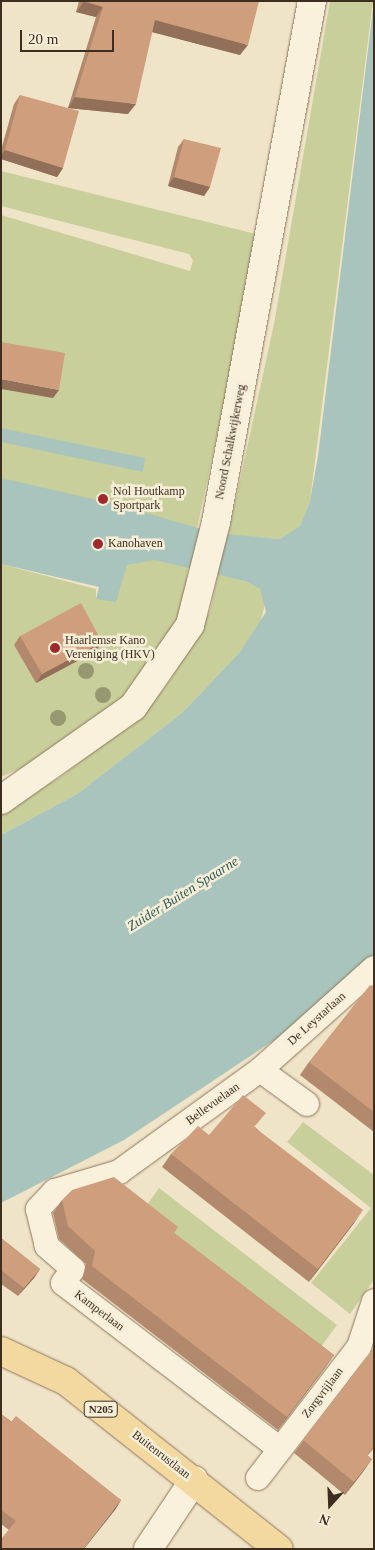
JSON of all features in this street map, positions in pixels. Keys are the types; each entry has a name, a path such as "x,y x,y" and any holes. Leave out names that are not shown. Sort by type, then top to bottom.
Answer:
{"main road":[{"name":"Buitenrustlaan","path":"1,1351 66,1381 194,1480"},
{"name":"N205","path":"194,1480 279,1549"}],"street":[{"name":"Noord Schalkwijkerweg","path":"1,800 133,708 190,625 216,522 312,1"},
{"name":"De Leystarlaan","path":"260,1070 374,968"},
{"path":"260,1070 307,1104"},
{"name":"Bellevuelaan","path":"119,1172 260,1070"},
{"name":"Kamperlaan","path":"119,1172 55,1191 38,1208 47,1246 73,1269 63,1283 280,1449"},
{"name":"Zorgvrijlaan","path":"258,1478 369,1335 374,1301"},
{"path":"148,1549 194,1480"}],"green space":[{"path":"330,1 373,1 310,501 300,526 280,539 228,535 274,324"},
{"name":"Nol Houtkamp Sportpark","path":"1,171 260,235 187,575 185,622 160,668 69,747 1,777 1,215 190,271 193,260 189,254 1,206"},
{"path":"218,574 245,581 260,589 266,599 260,625 240,652 182,713 77,794 1,835 1,813 62,776 148,709 171,679 210,611"},
{"path":"303,1122 374,1175 374,1280 350,1314 311,1283 371,1208 287,1142"},
{"path":"159,1188 337,1325 315,1355 177,1253 147,1205"}],"water":[{"name":"Zuider Buiten Spaarne","path":"374,1 374,956 288,1031 124,1140 1,1203 1,835 77,794 182,713 240,652 266,612 260,589 245,581 154,560 127,565 116,602 96,599 98,587 1,564 1,478 115,504 215,533 280,539 300,526 310,501 318,456"},
{"path":"1,428 145,458 143,472 1,442"}],"pier":[{"path":"1,564 99,587 96,599 96,589"}],"building":[{"path":"84,1 259,1 248,45 155,20 136,104 75,97 103,7"},
{"path":"20,95 79,111 63,168 5,150"},
{"path":"184,139 221,148 210,187 174,177"},
{"path":"1,342 65,353 59,390 1,379"},
{"name":"Haarlemse Kano Vereniging (HKV)","path":"81,603 102,642 42,674 20,636"},
{"path":"370,985 374,987 374,1112 309,1062"},
{"path":"243,1095 266,1113 254,1127 363,1210 318,1269 171,1154 198,1126 209,1135"},
{"path":"114,1177 178,1227 174,1233 334,1355 287,1417 92,1266 95,1251 68,1226 62,1200 72,1190"},
{"path":"1,1238 40,1269 24,1288 1,1270"},
{"path":"374,1348 374,1446 367,1455 372,1459 354,1482 303,1440"},
{"path":"1,1414 11,1422 16,1416 121,1500 83,1549 1,1549 1,1539 16,1521 1,1510"}],"place":[{"name":"Nol Houtkamp Sportpark","path":"103,499"},
{"name":"Kanohaven","path":"98,544"},
{"name":"Haarlemse Kano Vereniging (HKV)","path":"55,648"}]}
